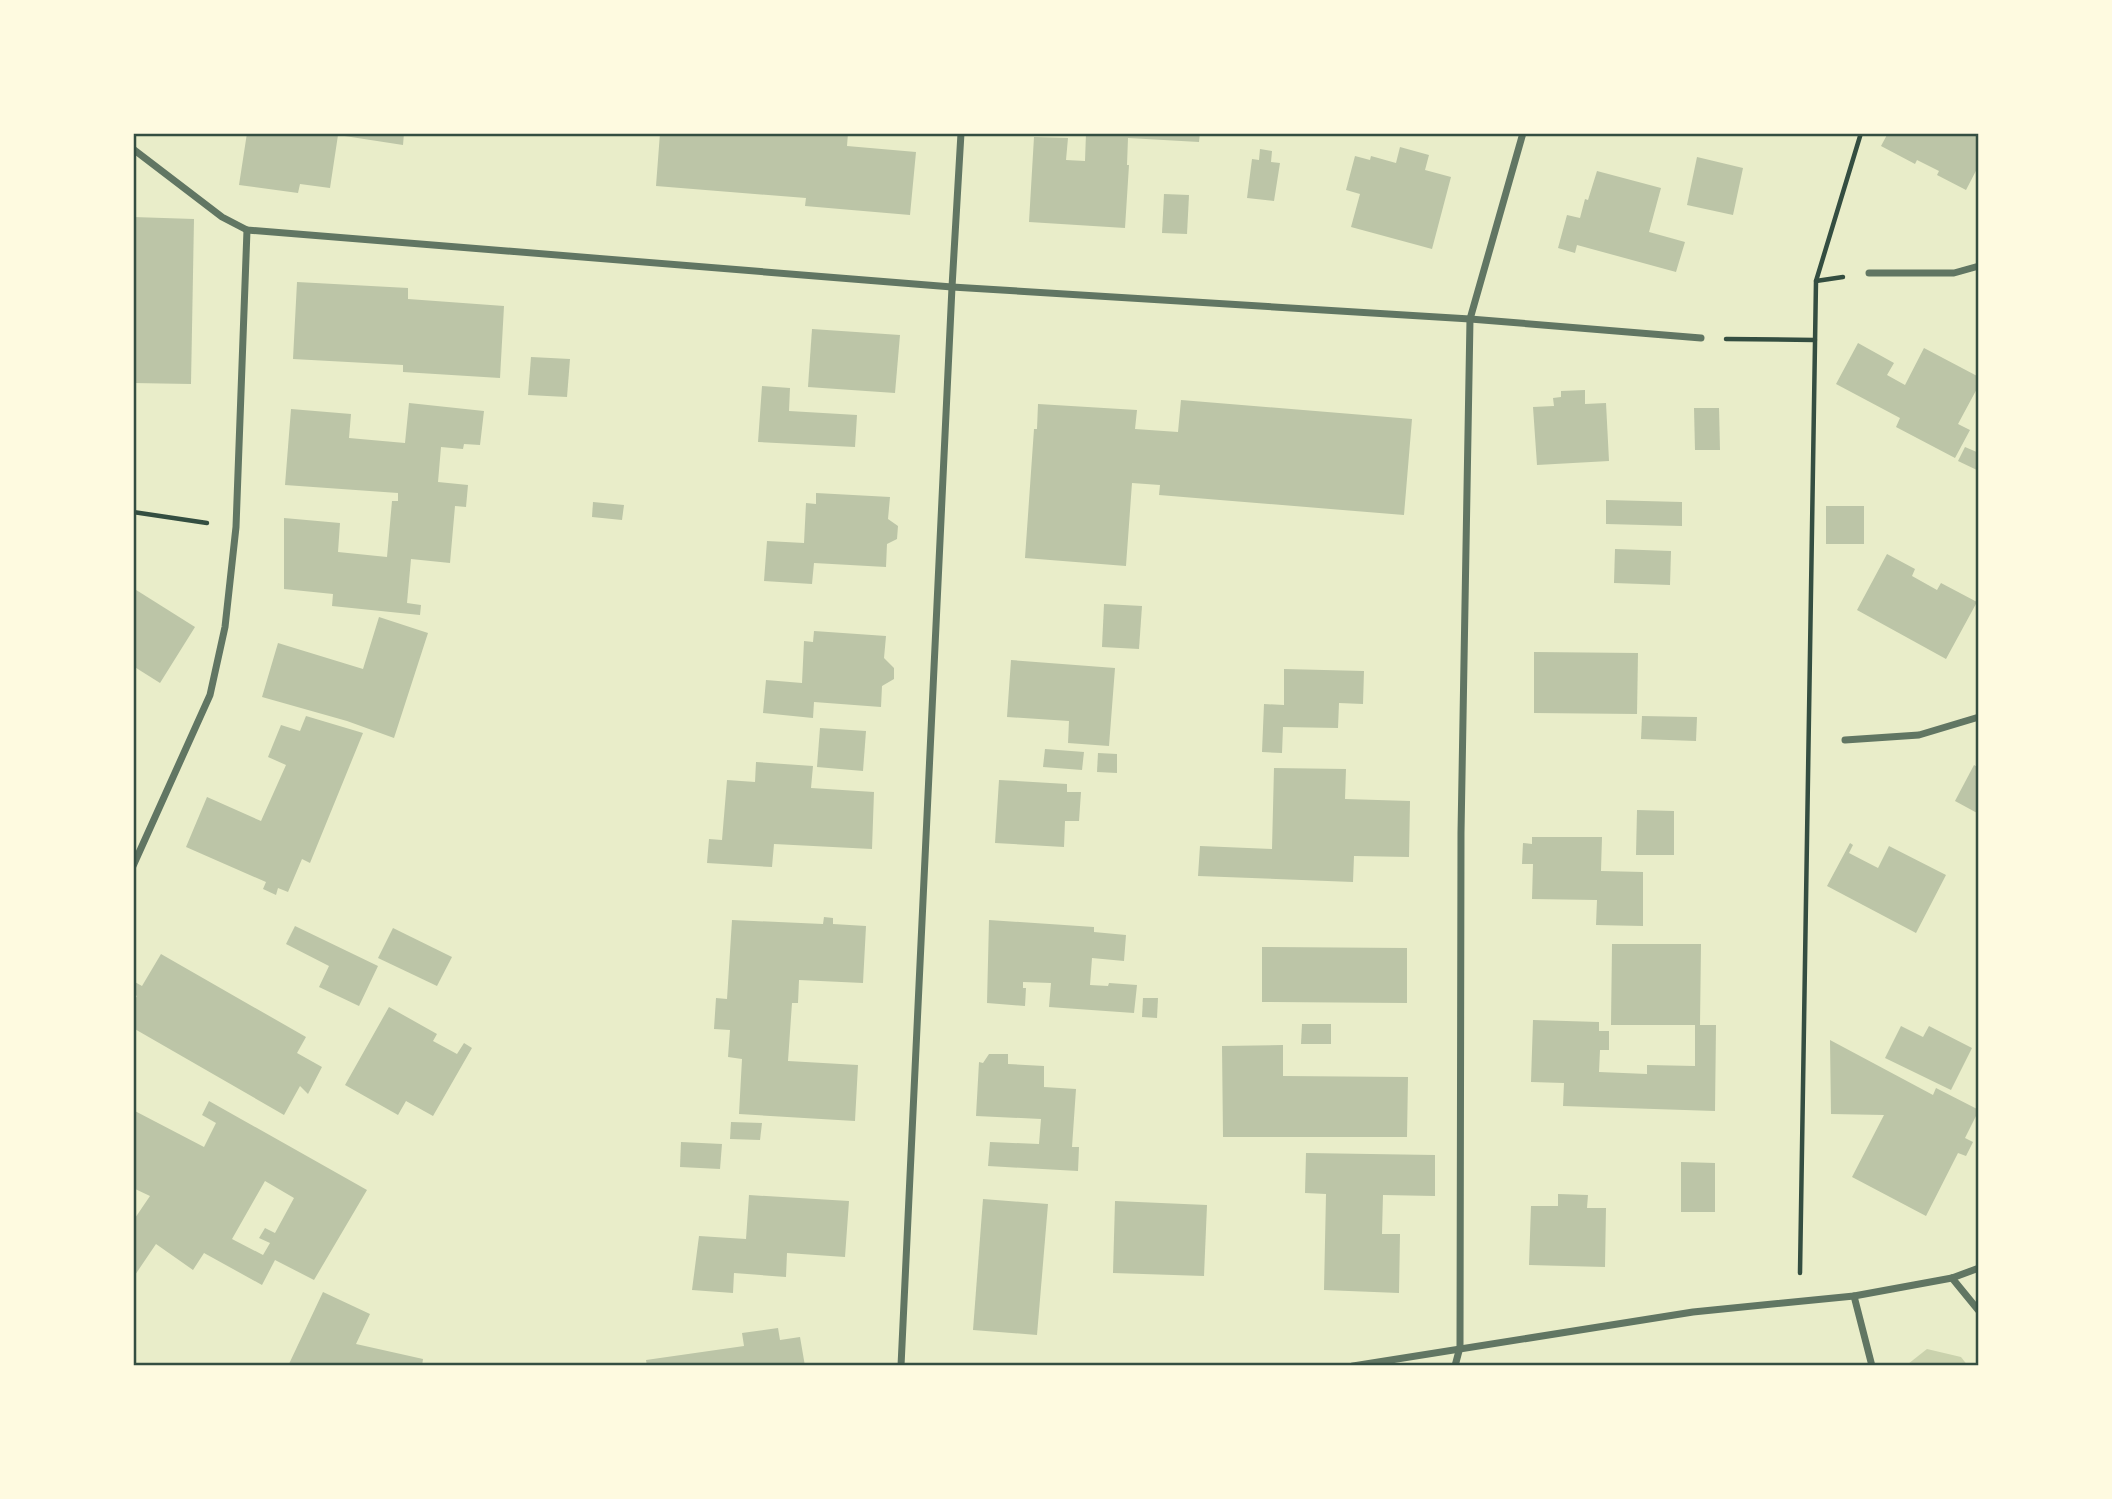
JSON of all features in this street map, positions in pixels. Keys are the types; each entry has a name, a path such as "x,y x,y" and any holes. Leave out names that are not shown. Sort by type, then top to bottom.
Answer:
{"street":[{"path":"901,1366 951,287 961,133"},
{"path":"1455,1366 1460,1347 1461,833 1470,319 1523,133"},
{"path":"133,149 222,217 247,230 951,287 1470,319 1700,338"},
{"path":"133,866 210,695 225,627 236,527 247,230"},
{"path":"1869,273 1954,274 1979,266"},
{"path":"1845,740 1919,735 1979,717"},
{"path":"1353,1366 1693,1312 1854,1296 1952,1278 1979,1268"},
{"path":"1952,1278 1979,1311"},
{"path":"1854,1296 1872,1366"}],"path":[{"path":"1799,1302 1816,281 1861,133"},
{"path":"1700,338 1815,340"},
{"path":"133,512 236,527"}],"green space":[{"path":"1927,1349 1961,1357 1968,1366 1908,1366"}],"building":[{"path":"247,133 404,133 403,145 338,135 330,188 300,184 298,193 239,185"},
{"path":"660,133 848,133 847,146 916,152 910,215 805,206 806,198 656,186"},
{"path":"1086,133 1200,133 1199,142 1128,138 1125,228 1029,222 1034,137 1068,138 1066,160 1085,161"},
{"path":"1888,133 1979,133 1979,165 1966,190 1937,175 1939,171 1917,160 1915,164 1881,146"},
{"path":"1400,147 1429,155 1425,170 1451,177 1432,249 1351,227 1360,194 1346,190 1355,156 1370,160 1371,156 1396,163"},
{"path":"1260,149 1272,151 1271,162 1280,163 1274,201 1247,198 1252,159 1259,160"},
{"path":"1697,157 1743,168 1733,215 1687,205"},
{"path":"1597,171 1661,188 1649,232 1685,242 1676,272 1577,245 1575,253 1558,248 1567,215 1580,218"},
{"path":"1164,194 1189,195 1187,234 1162,233"},
{"path":"133,217 194,219 191,384 133,383"},
{"path":"297,282 408,288 408,299 504,306 500,378 403,372 403,365 293,359"},
{"path":"812,329 900,335 895,393 808,387"},
{"path":"1858,343 1894,363 1887,375 1905,385 1924,348 1979,377 1979,385 1958,424 1970,430 1955,458 1896,427 1900,418 1836,384"},
{"path":"531,357 570,359 567,397 528,395"},
{"path":"762,386 790,388 789,411 857,415 855,447 758,442"},
{"path":"1585,390 1585,404 1606,403 1609,461 1537,465 1533,407 1554,406 1553,398 1561,397 1561,391"},
{"path":"1181,400 1412,419 1404,515 1159,495 1160,485 1132,483 1126,566 1025,558 1038,404 1137,410 1135,429 1178,432"},
{"path":"409,403 484,411 480,445 464,444 463,449 441,447 438,482 468,485 466,507 455,506 450,563 411,559 407,603 421,605 420,615 332,606 333,594 284,589 284,518 340,523 338,552 387,557 392,501 398,501 398,493 285,485 291,409 351,414 349,438 405,443"},
{"path":"1694,408 1719,408 1720,450 1695,450"},
{"path":"1965,447 1979,453 1979,471 1958,461"},
{"path":"816,493 890,497 888,519 898,526 897,539 887,544 886,567 814,563 812,584 764,581 767,541 804,543 806,503 816,504"},
{"path":"1606,500 1682,502 1682,526 1606,524"},
{"path":"593,502 624,505 622,520 592,517"},
{"path":"1826,506 1864,506 1864,544 1826,544"},
{"path":"1615,549 1671,551 1670,585 1614,583"},
{"path":"1887,554 1915,569 1912,576 1937,590 1941,583 1977,602 1946,659 1857,610"},
{"path":"133,588 195,627 160,683 133,666"},
{"path":"1104,604 1142,606 1139,649 1102,647"},
{"path":"379,617 428,633 394,738 347,721 262,697 278,643 363,669"},
{"path":"814,631 886,636 884,658 894,668 894,679 882,686 881,707 814,702 813,718 763,713 766,680 802,683 804,641 813,642"},
{"path":"1534,652 1638,653 1637,714 1534,713"},
{"path":"1011,660 1115,668 1109,746 1068,743 1069,721 1007,717"},
{"path":"1284,669 1364,671 1363,704 1339,703 1338,728 1283,727 1282,753 1262,752 1264,704 1284,705"},
{"path":"306,716 363,733 310,863 302,859 288,892 278,888 276,895 263,889 266,882 186,847 207,797 261,821 286,765 268,757 281,725 300,731"},
{"path":"1642,716 1697,717 1696,741 1641,739"},
{"path":"820,728 866,731 863,771 817,767"},
{"path":"1045,749 1084,752 1082,770 1043,767"},
{"path":"1098,753 1117,754 1117,773 1097,772"},
{"path":"756,762 813,766 811,788 874,792 872,849 774,844 772,867 707,863 709,839 722,840 727,780 755,782"},
{"path":"1974,765 1979,768 1979,814 1955,801"},
{"path":"1274,768 1346,769 1345,799 1410,801 1409,857 1354,856 1353,882 1198,876 1200,846 1272,849"},
{"path":"999,780 1067,784 1067,792 1081,792 1079,821 1065,821 1064,847 995,843"},
{"path":"1637,810 1674,811 1674,855 1636,855"},
{"path":"1532,837 1602,837 1601,871 1643,872 1643,926 1596,925 1597,900 1532,899 1533,864 1522,864 1523,843 1532,844"},
{"path":"1850,843 1853,845 1849,853 1878,868 1889,846 1946,875 1916,933 1827,886"},
{"path":"824,917 833,918 833,924 866,926 863,983 799,980 798,1003 792,1003 788,1061 858,1065 855,1121 739,1114 742,1059 728,1057 730,1030 714,1029 716,998 727,999 732,920 823,924"},
{"path":"989,920 1094,927 1094,932 1126,935 1124,961 1092,958 1090,985 1137,985 1134,1013 1049,1007 1051,983 1023,982 1023,988 1026,988 1025,1006 987,1003"},
{"path":"295,926 378,966 359,1006 319,987 329,966 286,944"},
{"path":"393,928 452,957 437,986 378,958"},
{"path":"1612,944 1701,944 1700,1025 1716,1025 1715,1111 1563,1106 1564,1083 1531,1082 1533,1020 1599,1022 1599,1031 1609,1031 1609,1050 1600,1050 1599,1072 1647,1074 1647,1065 1695,1066 1695,1025 1611,1025"},
{"path":"1262,947 1407,948 1407,1003 1262,1002"},
{"path":"161,954 306,1037 297,1053 322,1067 308,1094 300,1086 284,1115 133,1028 133,1003 137,996 133,994 133,981 142,986"},
{"path":"1143,998 1158,998 1157,1018 1142,1017"},
{"path":"389,1007 437,1034 433,1041 457,1054 464,1043 472,1048 433,1116 406,1101 398,1115 345,1085"},
{"path":"1302,1024 1331,1024 1331,1044 1301,1044"},
{"path":"1901,1026 1923,1037 1929,1026 1972,1048 1951,1090 1885,1058"},
{"path":"1830,1040 1933,1095 1936,1088 1979,1110 1965,1138 1973,1142 1966,1156 1958,1153 1926,1216 1852,1177 1884,1115 1831,1114"},
{"path":"1283,1045 1283,1076 1408,1077 1407,1137 1223,1137 1222,1046"},
{"path":"989,1054 1008,1054 1008,1064 1044,1066 1044,1087 1076,1089 1072,1147 1079,1147 1078,1171 988,1166 990,1142 1039,1144 1041,1119 976,1116 979,1062 983,1063"},
{"path":"209,1101 367,1190 314,1280 275,1260 262,1285 204,1253 193,1270 156,1244 133,1278 133,1221 150,1196 133,1188 133,1110 204,1147 216,1123 202,1115","holes":["265,1181 294,1198 275,1233 265,1228 259,1238 270,1243 263,1255 232,1239"]},
{"path":"731,1122 762,1123 760,1140 730,1139"},
{"path":"681,1142 722,1144 720,1169 680,1167"},
{"path":"1306,1153 1435,1155 1435,1196 1383,1195 1382,1234 1400,1234 1399,1293 1324,1290 1326,1194 1305,1193"},
{"path":"1681,1162 1715,1163 1715,1212 1681,1212"},
{"path":"1558,1194 1588,1195 1587,1208 1606,1208 1605,1267 1529,1265 1531,1206 1558,1206"},
{"path":"749,1195 849,1201 845,1257 787,1253 786,1277 734,1273 733,1293 692,1290 699,1236 746,1239"},
{"path":"983,1199 1048,1204 1037,1335 973,1330"},
{"path":"1115,1201 1207,1205 1204,1276 1113,1273"},
{"path":"323,1292 370,1314 356,1344 423,1359 422,1366 288,1366"},
{"path":"778,1328 780,1340 800,1337 805,1366 647,1366 646,1360 744,1346 742,1333"}]}
